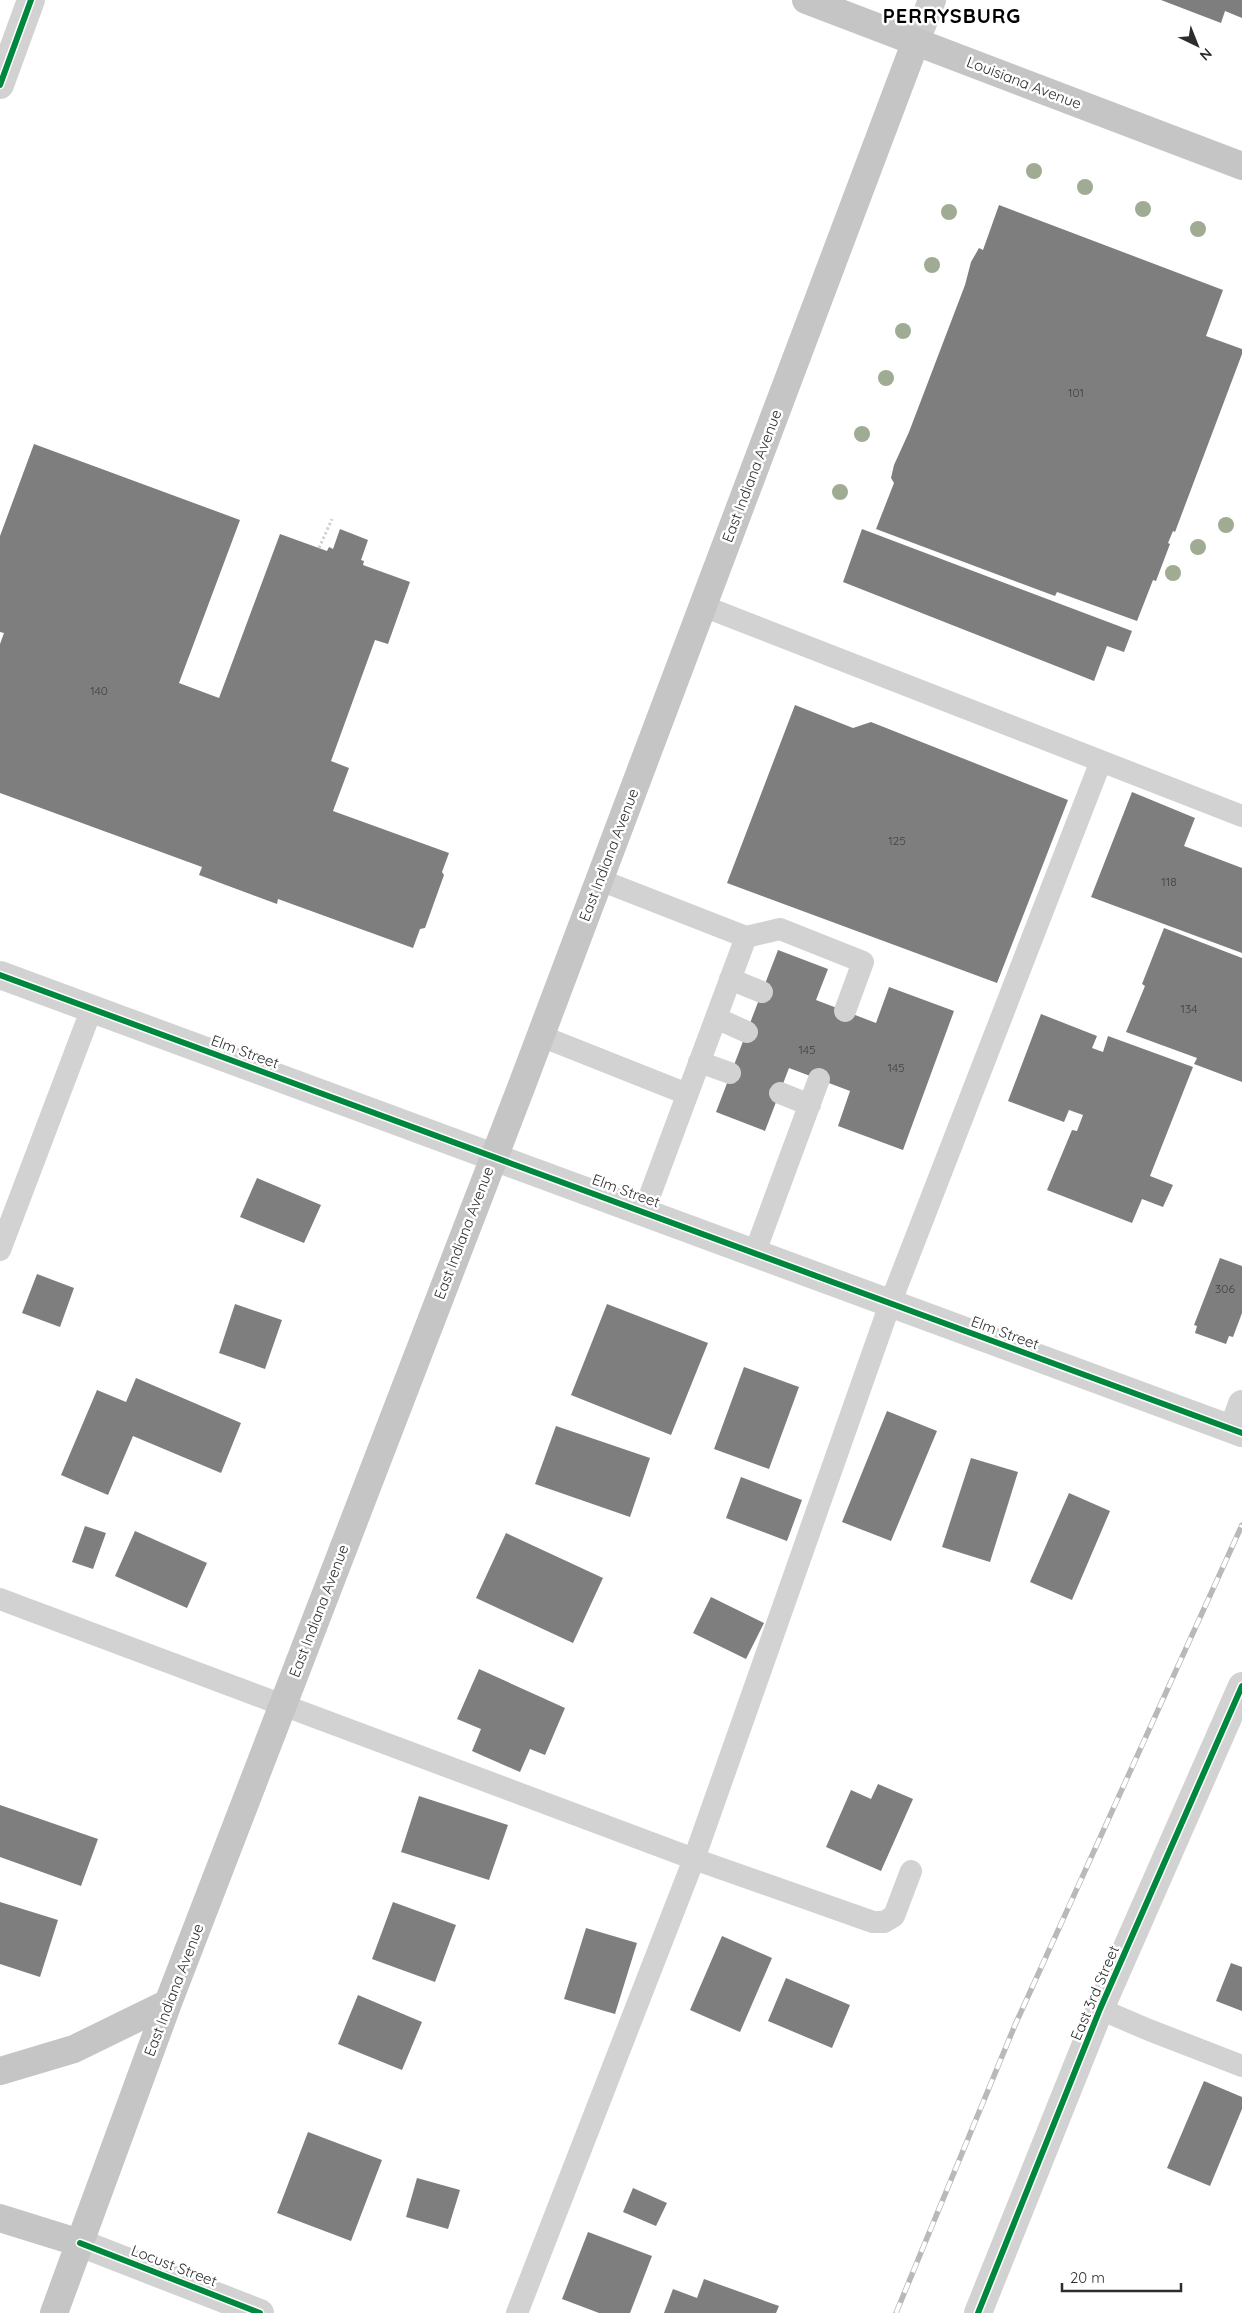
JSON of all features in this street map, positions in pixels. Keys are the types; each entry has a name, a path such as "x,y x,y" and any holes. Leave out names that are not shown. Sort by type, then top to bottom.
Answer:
{"main road":[{"name":"Louisiana Avenue","path":"806,0 1242,166"},
{"path":"916,41 932,0"},
{"name":"East Indiana Avenue","path":"54,2313 168,2003 541,1036 916,41"},
{"path":"0,2071 74,2049 168,2003"},
{"name":"Locust Street","path":"0,2218 80,2244"}],"street":[{"path":"0,85 32,0"},
{"name":"Elm Street","path":"0,975 1237,1431"},
{"path":"1237,1431 1242,1404"},
{"name":"East 3rd Street","path":"978,2313 1100,2009 1242,1686"},
{"name":"Locust Street","path":"80,2244 260,2313"}],"lane":[{"path":"704,606 1242,816"},
{"path":"517,2313 694,1859 890,1304 1101,761"},
{"path":"600,880 746,937 780,929 863,962 845,1011"},
{"path":"644,1211 746,937"},
{"path":"730,979 762,992"},
{"path":"0,1250 92,1008"},
{"path":"716,1018 746,1032"},
{"path":"541,1036 686,1094"},
{"path":"699,1062 730,1073"},
{"path":"755,1252 819,1079"},
{"path":"780,1093 810,1105"},
{"path":"0,1599 694,1859 878,1922 890,1920 894,1916 911,1871"},
{"path":"1100,2009 1242,2066"}],"path":[{"path":"319,548 332,518"}],"building":[{"path":"1161,0 1242,0 1242,18 1225,11 1221,23"},
{"path":"999,205 1223,290 1206,336 1242,349 1242,354 1175,532 1173,531 1168,543 1170,544 1156,581 1153,580 1137,621 1057,592 1055,596 876,529 894,483 891,478 894,465 909,432 965,285 971,262 979,248 983,250"},
{"path":"34,444 240,520 179,683 219,698 280,534 327,551 329,547 333,549 340,529 368,540 361,560 364,561 363,565 410,582 388,644 375,640 331,761 349,768 333,811 449,853 442,872 444,875 425,928 420,929 413,948 278,899 277,904 199,875 202,867 0,793 0,644 4,633 0,632 0,536"},
{"path":"862,529 1132,631 1124,652 1107,646 1094,681 843,582"},
{"path":"795,705 853,728 871,722 1068,800 997,983 727,883"},
{"path":"1132,792 1195,818 1184,846 1242,868 1242,953 1091,897"},
{"path":"1164,928 1242,958 1242,1082 1194,1064 1197,1058 1126,1032 1145,986 1142,984"},
{"path":"778,950 828,969 816,1000 876,1023 889,987 954,1011 903,1150 838,1126 850,1091 789,1068 765,1131 716,1112"},
{"path":"1041,1014 1097,1036 1092,1048 1103,1052 1108,1036 1193,1067 1150,1176 1173,1185 1163,1207 1142,1199 1132,1223 1047,1190 1072,1130 1077,1131 1083,1115 1069,1110 1064,1122 1008,1101"},
{"path":"257,1178 321,1205 304,1243 240,1217"},
{"path":"1220,1258 1242,1266 1242,1313 1233,1337 1229,1336 1226,1344 1195,1333 1197,1326 1194,1325"},
{"path":"37,1274 74,1288 60,1327 22,1313"},
{"path":"235,1304 282,1320 265,1369 219,1353"},
{"path":"607,1304 708,1343 671,1435 571,1395"},
{"path":"744,1367 799,1387 769,1469 714,1449"},
{"path":"136,1378 241,1423 221,1473 133,1436 108,1495 61,1475 97,1390 126,1402"},
{"path":"887,1411 937,1431 891,1541 842,1522"},
{"path":"556,1426 650,1458 630,1517 535,1484"},
{"path":"971,1458 1018,1472 990,1562 942,1547"},
{"path":"741,1477 802,1500 787,1541 726,1518"},
{"path":"1069,1493 1110,1511 1072,1600 1030,1582"},
{"path":"85,1526 106,1533 93,1569 72,1562"},
{"path":"135,1531 207,1563 187,1608 115,1576"},
{"path":"506,1533 603,1578 573,1643 476,1598"},
{"path":"711,1597 764,1623 746,1659 693,1633"},
{"path":"479,1669 565,1708 545,1755 530,1749 520,1772 472,1751 481,1729 457,1719"},
{"path":"878,1784 913,1799 881,1871 826,1847 851,1790 871,1799"},
{"path":"419,1796 508,1825 489,1880 401,1852"},
{"path":"0,1805 98,1839 81,1886 0,1857"},
{"path":"0,1902 58,1920 40,1977 0,1964"},
{"path":"393,1902 456,1925 435,1982 372,1959"},
{"path":"586,1928 637,1943 615,2014 564,1999"},
{"path":"722,1936 772,1958 740,2032 690,2010"},
{"path":"1231,1963 1242,1967 1242,2011 1216,2001"},
{"path":"786,1978 850,2005 832,2048 768,2021"},
{"path":"358,1995 422,2022 402,2070 338,2044"},
{"path":"1204,2081 1242,2097 1242,2109 1210,2186 1167,2168"},
{"path":"308,2132 382,2160 351,2241 277,2213"},
{"path":"417,2178 460,2190 448,2229 406,2217"},
{"path":"633,2188 667,2203 656,2226 623,2212"},
{"path":"588,2232 652,2256 630,2313 599,2313 562,2299"},
{"path":"704,2279 779,2306 776,2313 664,2313 673,2289 697,2298"}],"railway":[{"path":"896,2313 1015,2025 1242,1525"}],"cycle path":[{"path":"0,85 31,0"},
{"path":"0,975 1242,1433"},
{"path":"978,2313 1100,2009 1242,1686"},
{"path":"80,2243 260,2313"}],"district":[{"name":"PERRYSBURG","path":"952,16"}]}
